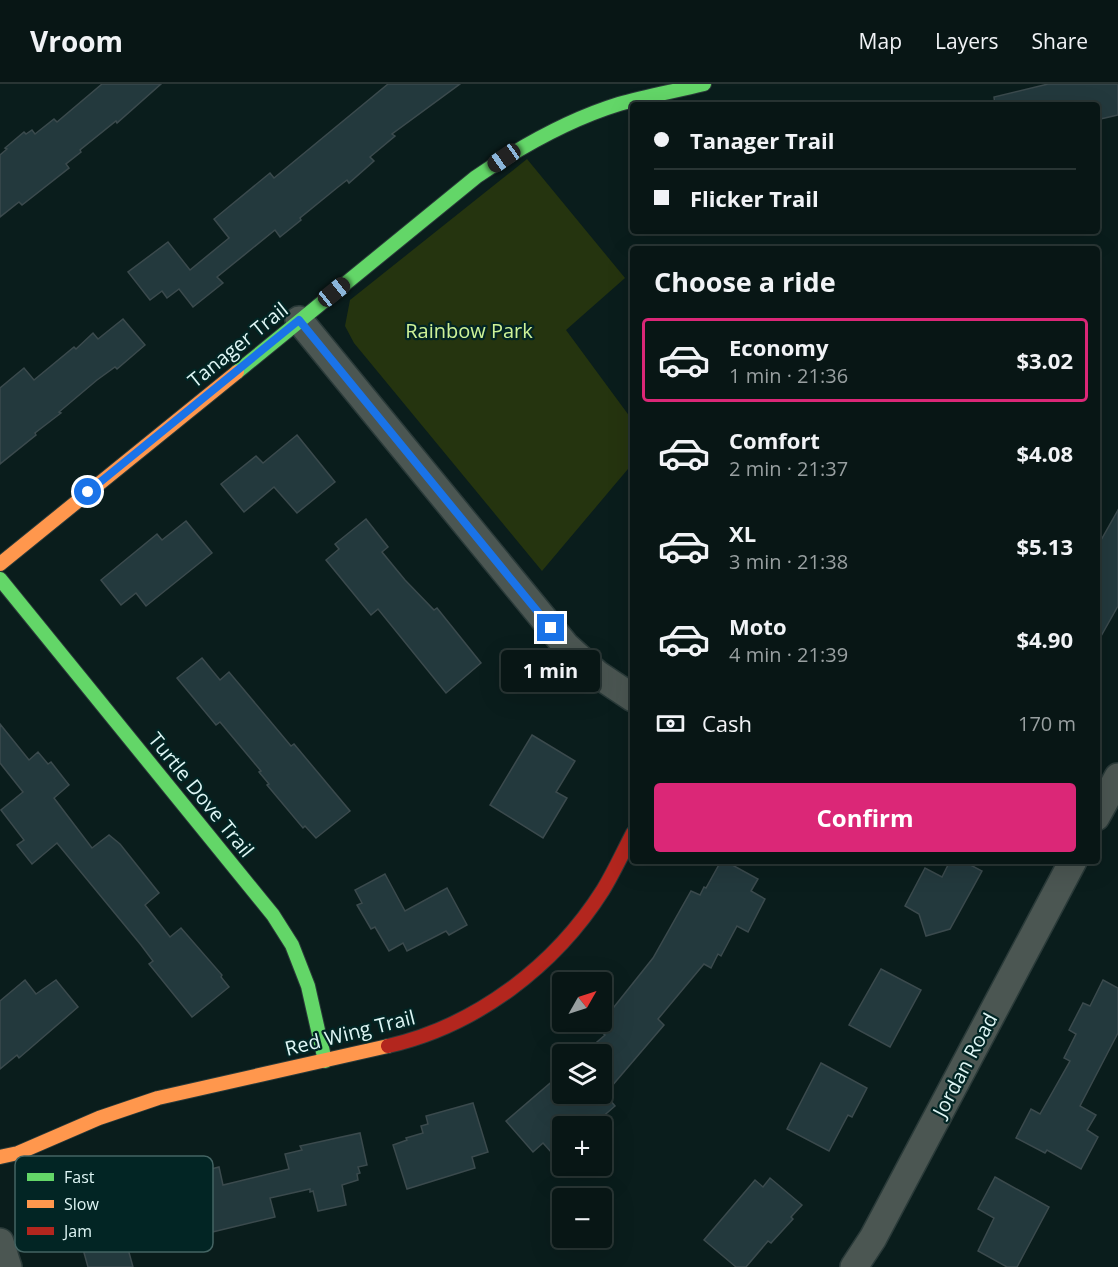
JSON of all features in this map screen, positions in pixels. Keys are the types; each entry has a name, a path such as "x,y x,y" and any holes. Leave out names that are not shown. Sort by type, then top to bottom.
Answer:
{"street":[{"name":"Tanager Trail","path":"0,564 476,177 518,148 564,124 618,104 704,84"},
{"path":"299,320 566,646 597,674 630,696"},
{"name":"Turtle Dove Trail","path":"0,579 273,915 291,945 308,986 325,1060"},
{"path":"1100,810 1118,777"},
{"name":"Red Wing Trail","path":"0,1157 18,1153 99,1118 158,1098 401,1043 447,1027 495,1000 538,967 572,932 603,890 630,839"},
{"name":"Jordan Road","path":"854,1267 873,1238 1071,864"},
{"path":"0,1242 8,1267"}],"green space":[{"name":"Rainbow Park","path":"527,159 625,278 566,330 630,417 630,467 542,571 354,343 345,326 350,300"}],"building":[{"path":"102,84 161,84 117,123 116,121 80,150 81,152 66,164 69,168 22,205 19,202 0,217 0,155 7,149 5,148 24,132 26,134 32,130 35,134 54,119 57,122"},
{"path":"388,84 460,84 392,134 395,136 370,157 374,161 349,183 347,180 338,187 280,237 275,230 217,277 223,283 193,307 179,289 167,298 162,291 150,300 128,272 168,242 190,270 229,238 214,219 270,173 274,178"},
{"path":"1048,84 1118,84 1118,115 1100,119 1100,102 995,102 994,97"},
{"path":"123,319 145,345 117,369 115,367 97,380 0,464 0,388 24,368 34,380 74,347 76,349 93,333 98,339"},
{"path":"297,435 335,482 297,513 274,487 244,512 221,484 256,456 263,463"},
{"path":"1118,510 1118,606 1100,638 1100,542"},
{"path":"366,519 388,547 382,552 434,610 437,608 481,663 446,693 378,609 371,615 326,560 339,549 335,544"},
{"path":"186,521 212,553 146,606 136,593 121,605 101,580 157,534 162,540"},
{"path":"202,658 220,680 229,672 291,746 294,744 350,811 316,838 305,826 303,828 267,785 269,784 259,772 261,771 220,722 216,725 177,678"},
{"path":"0,724 29,760 38,752 48,764 51,762 69,785 54,798 92,848 109,835 120,844 159,893 145,905 170,937 181,928 222,975 221,977 229,987 192,1017 149,964 153,961 141,945 57,843 32,864 17,845 24,840 1,810 23,792 0,763"},
{"path":"532,735 575,761 556,792 567,798 543,838 490,805"},
{"path":"719,864 730,864 758,879 751,891 765,899 748,932 737,926 721,956 718,954 711,968 704,964 658,1019 664,1025 612,1086 612,1044 595,1044 605,1035 601,1032 612,1032 612,1009 653,958 691,891 700,895 704,887 706,888"},
{"path":"948,864 969,864 982,871 950,929 926,936 919,914 905,906 925,868 942,877"},
{"path":"385,874 405,911 447,888 467,925 449,935 446,931 407,951 403,943 389,951 375,927 371,929 357,905 362,903 355,890"},
{"path":"881,969 921,990 890,1047 849,1025"},
{"path":"25,980 36,994 56,980 78,1007 19,1058 17,1055 0,1069 0,1001"},
{"path":"1103,980 1118,988 1118,1033 1080,1106 1096,1115 1087,1130 1098,1137 1081,1169 1047,1150 1045,1153 1016,1138 1031,1109 1040,1114 1070,1061 1064,1058 1076,1034 1069,1030 1083,1003 1090,1006"},
{"path":"821,1063 867,1088 852,1117 848,1115 829,1151 787,1129"},
{"path":"552,1082 552,1104 612,1102 615,1106 604,1116 552,1116 552,1153 543,1143 533,1152 506,1121"},
{"path":"473,1103 488,1152 472,1157 475,1168 407,1189 393,1145 423,1133 421,1126 428,1124 426,1116"},
{"path":"360,1133 367,1165 358,1167 360,1173 357,1174 358,1180 342,1185 346,1205 318,1211 313,1191 310,1192 310,1189 270,1198 275,1217 213,1232 213,1168 219,1167 223,1185 289,1169 285,1154 302,1150 300,1146"},
{"path":"995,1177 1049,1207 1017,1267 1007,1267 978,1251 994,1218 978,1209"},
{"path":"770,1178 802,1205 791,1217 793,1219 771,1243 768,1241 746,1267 736,1267 704,1240 755,1180 763,1187"},
{"path":"84,1252 129,1252 133,1267 88,1267"}],"traffic: fast":[{"path":"237,372 476,177 510,155 544,135 600,110 704,84"},
{"path":"0,579 273,915 292,945 308,986 325,1061"}],"traffic: slow":[{"path":"0,564 237,372"},
{"path":"0,1157 18,1153 99,1118 158,1098 388,1046"}],"traffic: jam":[{"path":"388,1046 421,1037 452,1024 511,989 537,967 562,944 584,918 603,890 630,839"}],"route":[{"path":"88,492 299,320 551,628"}]}
